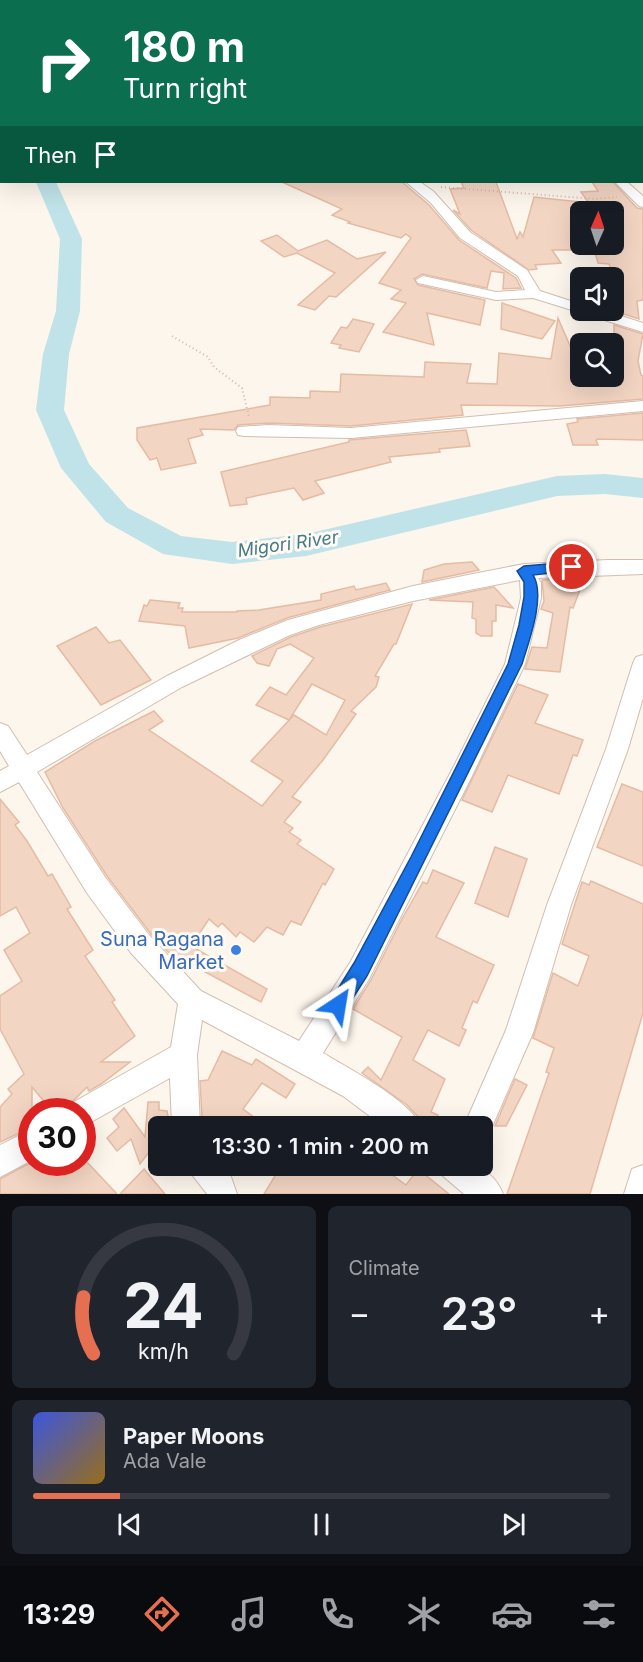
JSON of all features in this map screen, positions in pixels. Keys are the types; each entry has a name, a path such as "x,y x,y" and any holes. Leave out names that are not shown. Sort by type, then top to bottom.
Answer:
{"street":[{"path":"414,183 425,189 471,241 509,260 523,272 534,294"},
{"path":"622,183 639,200"},
{"path":"423,280 496,296 534,294 570,305"},
{"path":"621,321 643,328"},
{"path":"249,430 351,433 643,406"},
{"path":"0,782 194,673 285,629 422,591 524,571 572,567 643,567"},
{"path":"304,1058 360,970 458,781 515,664 531,597 531,582 524,571"},
{"path":"482,1116 519,1033 560,905 617,749 643,663"},
{"path":"0,732 96,885 140,944 192,1000 353,1086 393,1116"},
{"path":"186,1116 183,1055 192,1000"},
{"path":"96,1105 183,1055"},
{"path":"0,1162 18,1151"},
{"path":"211,1176 219,1185 222,1194"},
{"path":"467,1176 488,1194"},
{"path":"639,1194 643,1180"}],"path":[{"path":"425,189 471,188 595,199 639,200"},
{"path":"172,336 208,357 214,367 242,388 249,430"}],"building":[{"path":"284,183 403,183 429,205 459,240 516,278 521,288 503,289 504,273 491,271 487,288 422,274 414,279 418,285 485,300 480,325 427,313 434,345 383,332 406,303 391,299 401,290 379,283 411,238 406,234 401,238 348,223 350,222 332,215 342,209"},
{"path":"462,183 496,183 517,239 520,232 523,237 534,197 571,201 570,250 552,250 561,263 535,265 537,269 529,270 471,230 453,210 460,214 450,189 464,188"},
{"path":"593,183 614,183 637,208 643,209 643,300 637,301 639,319 624,314 624,267 610,267 609,264 598,263 596,255 624,255 624,201 587,201 581,192 598,191"},
{"path":"277,235 298,251 327,240 357,259 386,252 336,297 329,296 315,310 298,305 335,273 297,253 284,257 261,241"},
{"path":"502,303 555,321 542,339 501,329"},
{"path":"558,318 570,346 570,387 624,387 624,333 614,333 614,325 643,334 638,361 643,376 643,399 560,406 461,405 463,415 351,426 268,423 238,425 234,430 200,429 203,435 188,439 196,463 161,470 157,458 150,460 137,440 137,428 270,405 270,397 310,398 310,391 340,392 341,374 424,377 425,362 471,364 467,383 497,384 499,353 551,359"},
{"path":"353,319 374,324 359,352 339,348 341,345 331,343 341,327 347,328"},
{"path":"643,413 643,440 598,439 596,440 598,445 573,445 567,424 578,422 577,419"},
{"path":"466,430 470,446 439,449 440,452 389,457 391,462 315,481 324,493 303,500 294,488 246,498 247,504 230,506 221,472 349,442 349,440"},
{"path":"472,562 479,570 422,582 424,570 444,564"},
{"path":"568,579 584,579 573,608 570,607 560,672 525,669 532,647 547,648 553,613 541,609 544,601 542,580 569,581"},
{"path":"386,583 390,590 287,618 238,638 189,648 185,626 139,621 144,605 147,606 150,600 180,603 178,608 183,608 182,612 237,612 321,600 321,594 354,586 356,590"},
{"path":"494,587 513,608 496,605 496,621 492,621 492,636 481,636 476,633 476,619 472,618 473,602 429,600"},
{"path":"412,604 396,644 375,676 379,677 376,687 351,711 356,714 323,760 292,797 301,802 284,822 293,828 289,832 301,840 297,844 334,869 325,885 323,883 301,925 291,921 283,935 267,927 254,942 240,932 236,937 222,923 218,927 209,919 191,946 267,989 261,1002 168,952 151,934 107,876 63,808 45,772 95,741 154,711 163,721 149,730 262,806 283,781 251,761 294,715 326,735 345,700 312,684 289,720 256,705 270,687 286,695 314,658 290,644 277,649 269,666 257,663 252,656 291,637 320,627"},
{"path":"96,627 109,643 120,640 151,680 101,705 57,646"},
{"path":"518,684 548,695 535,723 583,740 577,756 573,755 559,794 508,775 492,812 462,800"},
{"path":"622,784 643,792 643,866 597,847"},
{"path":"0,799 19,822 15,825 48,876 52,874 71,907 67,909 93,950 85,956 115,1000 112,1002 135,1036 101,1062 130,1062 89,1091 87,1087 76,1098 41,1098 32,1087 32,1098 18,1098 18,1134 0,1142 0,1107 12,1094 8,1089 24,1074 0,1029 0,996 22,981 4,950 30,933 16,907 0,916"},
{"path":"495,847 527,859 508,917 475,903"},
{"path":"433,870 464,883 436,937 494,965 477,1003 473,1001 462,1028 466,1030 459,1046 428,1030 413,1060 445,1079 431,1112 438,1116 417,1116 407,1105 362,1073 368,1067 381,1080 402,1037 353,1009 423,882 427,884"},
{"path":"591,881 643,904 643,1013 590,1194 507,1194 549,1073 546,1072 554,1048 533,1038 553,973 578,986 589,956 562,944 582,882 589,885"},
{"path":"222,1051 252,1065 256,1059 295,1084 286,1098 262,1083 243,1109 252,1116 202,1116 200,1081 208,1080"},
{"path":"515,1079 527,1085 506,1126 495,1126"},
{"path":"148,1102 159,1102 159,1110 167,1111 168,1116 148,1116 148,1153 140,1164 131,1139 117,1151 107,1138 119,1127 113,1119 124,1108 145,1137"},
{"path":"18,1169 18,1176 96,1176 96,1172 117,1194 0,1194 0,1179"},
{"path":"144,1169 165,1194 120,1194"},
{"path":"275,1176 394,1176 406,1185 413,1176 427,1176 449,1194 264,1194"}],"waterway":[{"name":"Migori River","path":"46,183 71,239 68,311 56,354 50,410 76,468 117,515 174,546 232,553 306,545 557,486 605,484 643,488"}],"place":[{"name":"Suna Ragana Market","path":"236,950"}],"route":[{"path":"338,1005 360,970 417,862 515,664 531,597 531,582 524,571 572,567"}]}
